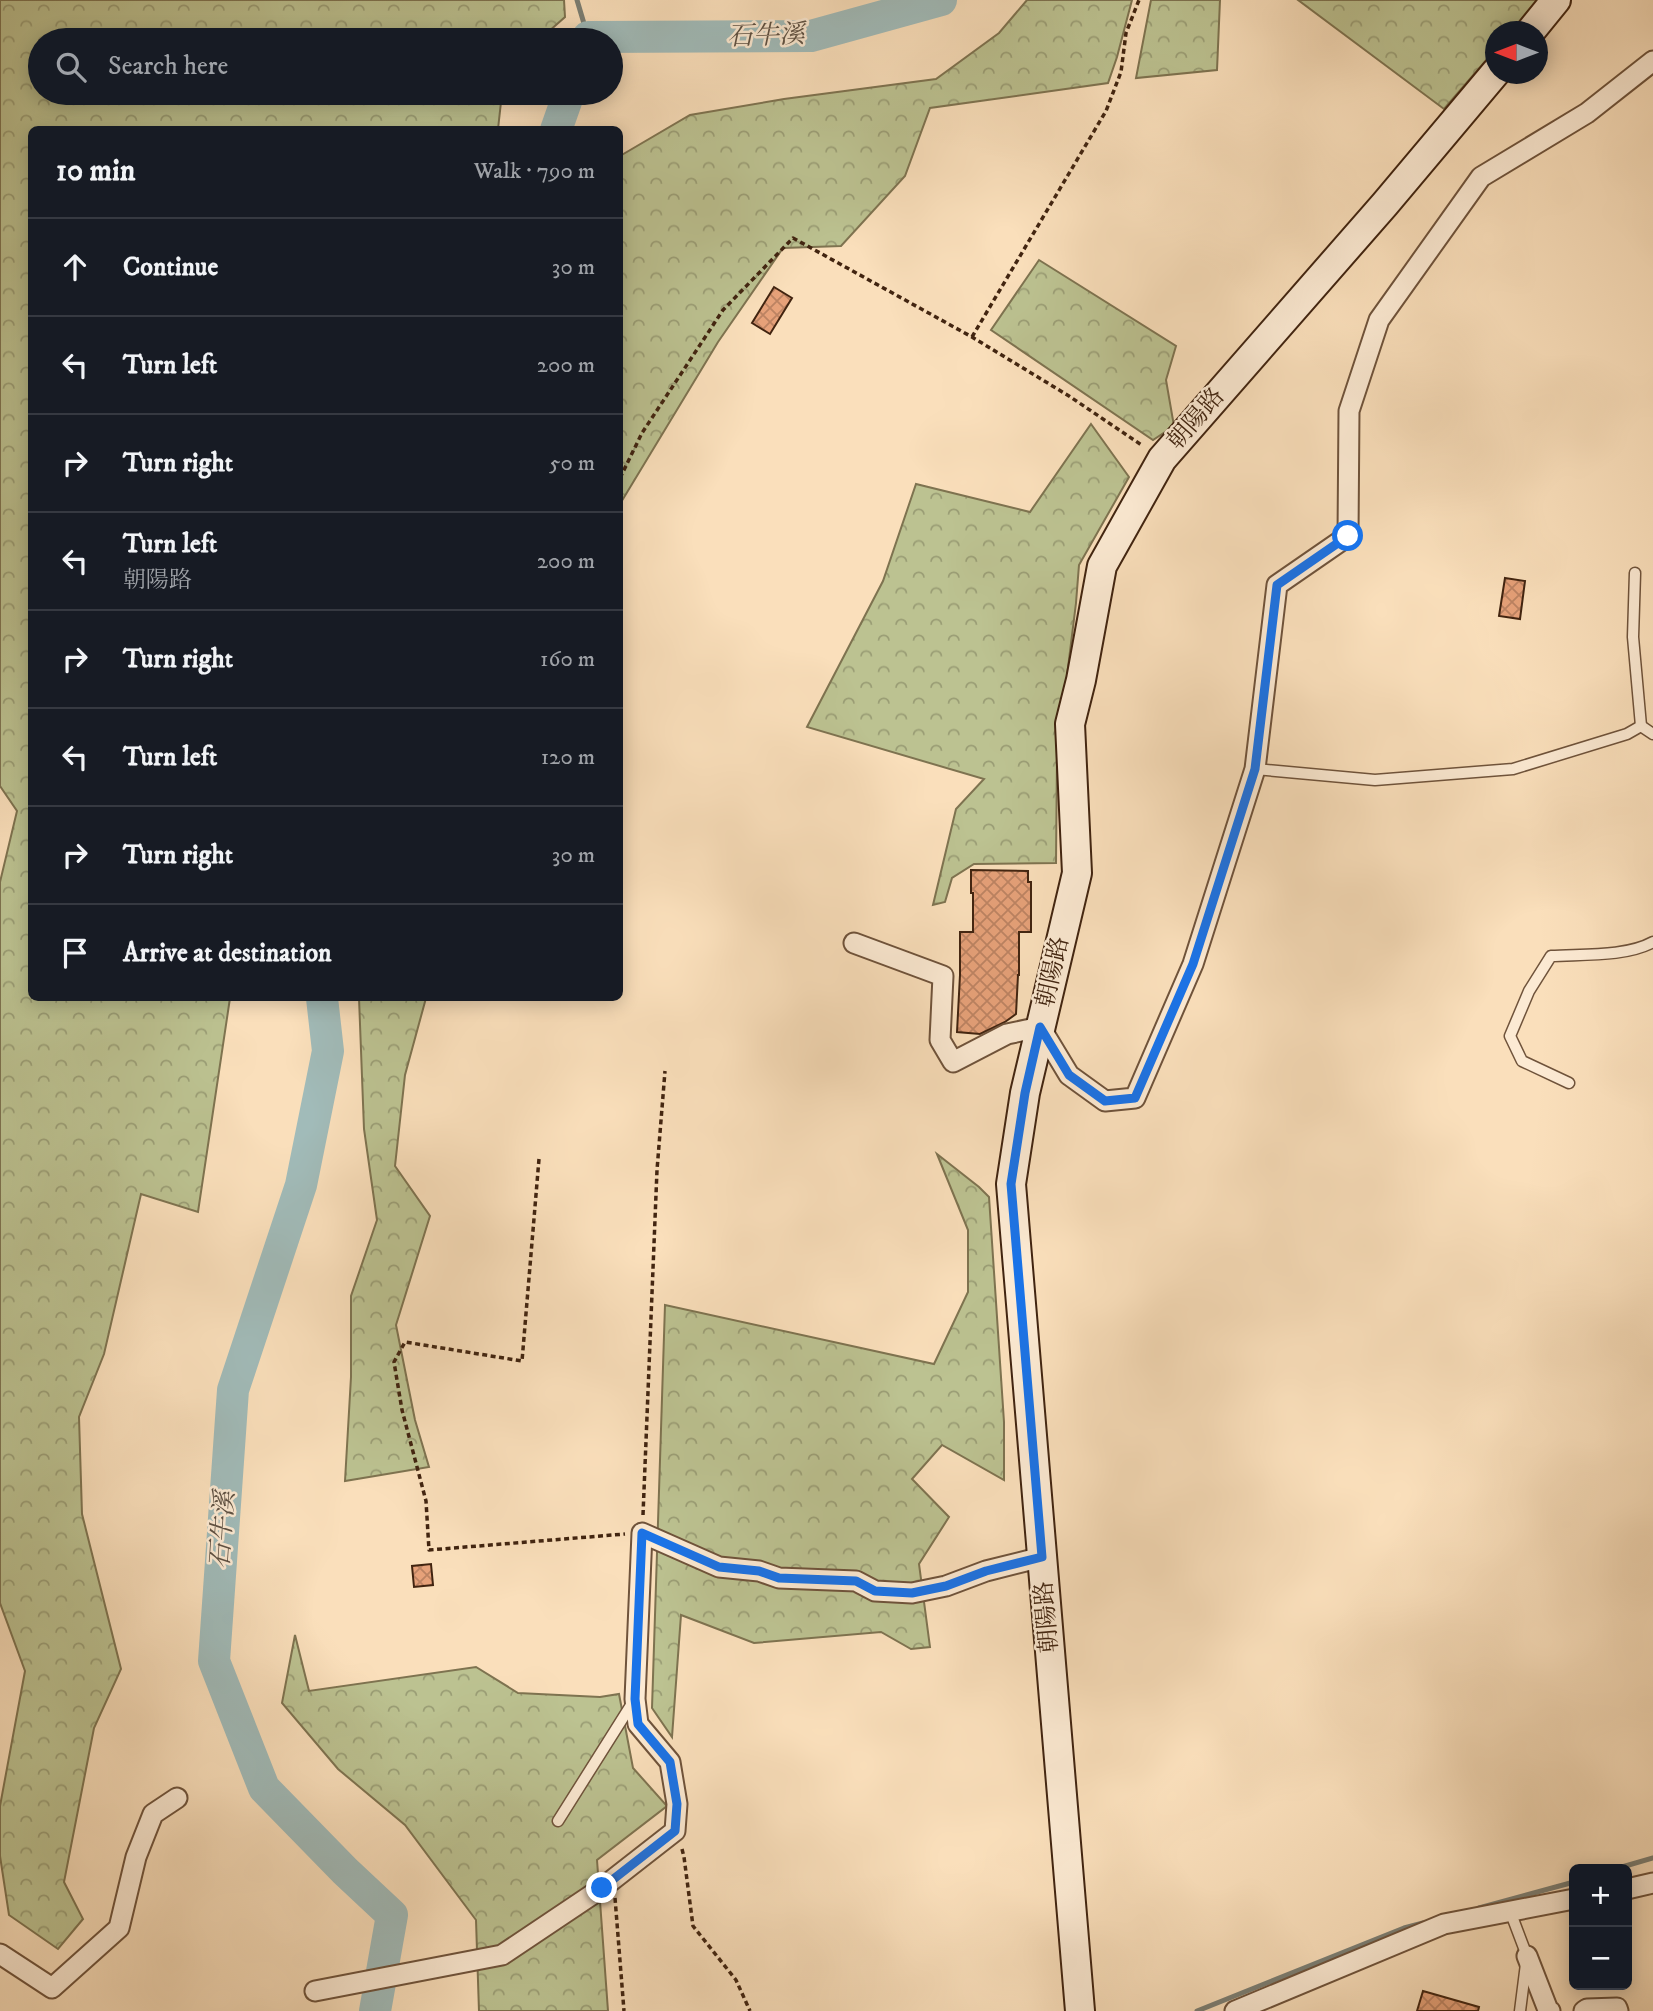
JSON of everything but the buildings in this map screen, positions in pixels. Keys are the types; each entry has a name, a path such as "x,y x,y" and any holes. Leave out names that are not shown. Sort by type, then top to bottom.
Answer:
{"main road":[{"path":"1539,21 1556,0"},
{"name":"朝陽路","path":"1080,2011 1011,1184 1025,1093 1077,873 1070,724 1102,566 1162,459 1486,84"}],"street":[{"path":"854,943 943,976 940,1040 953,1062 1007,1034 1040,1027 1069,1075 1105,1101 1135,1098 1193,964 1255,769 1277,585 1348,536 1349,411 1379,320 1481,177 1587,113 1653,61"},
{"path":"314,1991 502,1955 614,1879 675,1831 677,1804 670,1762 638,1724 635,1699 642,1533 719,1567 759,1571 779,1578 856,1581 875,1591 912,1593 946,1586 986,1571 1042,1557"},
{"path":"0,1954 52,1988 119,1928 136,1857 153,1814 177,1798"},
{"path":"1632,1888 1653,1883"},
{"path":"1235,2011 1444,1924 1569,1900"},
{"path":"1527,1956 1550,2011"},
{"path":"1584,2011 1617,2008 1618,2011"}],"lane":[{"path":"1635,573 1633,637 1641,726"},
{"path":"1255,769 1375,780 1513,769 1627,734 1641,726"},
{"path":"1641,726 1653,734"},
{"path":"1569,1083 1522,1061 1510,1036 1529,991 1551,956 1616,952 1653,942"},
{"path":"558,1821 635,1699"},
{"path":"1510,1911 1527,1956 1520,2011"}],"path":[{"path":"972,337 1107,111 1121,72 1126,33 1139,0"},
{"path":"623,472 642,433 723,310 793,238 972,337 1069,396 1162,459"},
{"path":"539,1159 522,1361 405,1342 394,1362 402,1410 426,1501 429,1550 642,1533 657,1170 665,1071"},
{"path":"675,1831 684,1857 693,1926 736,1980 750,2011"},
{"path":"614,1879 624,2011"}],"green space":[{"path":"0,0 564,0 565,17 553,28 28,28 28,105 501,105 498,126 28,126 28,1001 230,1001 198,1212 141,1194 104,1354 79,1417 82,1514 121,1669 94,1728 64,1882 83,1919 58,1949 9,1915 0,1856 0,1806 25,1671 0,1603 0,882 17,811 0,786"},
{"path":"1027,0 1132,0 1108,83 930,108 905,176 841,246 783,248 718,342 623,499 623,154 690,115 784,99 936,79 999,33"},
{"path":"1151,0 1220,0 1217,70 1136,78"},
{"path":"1298,0 1540,0 1521,21 1485,21 1485,62 1444,109"},
{"path":"1039,260 1176,346 1166,380 1174,426 1153,440 991,330"},
{"path":"1091,424 1129,477 1079,565 1057,756 1056,863 974,864 952,878 945,902 933,905 956,809 984,779 807,727 883,581 916,484 1030,512"},
{"path":"359,1001 425,1001 405,1075 395,1166 430,1216 396,1325 415,1420 429,1467 345,1481 351,1377 351,1296 377,1220 364,1129"},
{"path":"937,1154 989,1197 1004,1422 1004,1480 942,1445 912,1479 949,1517 919,1564 930,1647 911,1649 881,1632 754,1643 681,1615 672,1737 652,1708 665,1305 934,1364 968,1292 968,1230"},
{"path":"295,1635 309,1691 476,1667 518,1693 600,1697 619,1694 633,1768 667,1806 597,1860 608,2011 479,2011 476,1920 405,1825 338,1769 282,1703"}],"waterway":[{"path":"577,0 585,28"},
{"name":"石牛溪","path":"623,37 811,36 941,0"},
{"name":"石牛溪","path":"557,126 565,105"},
{"name":"石牛溪","path":"322,1001 328,1051 301,1185 233,1390 214,1661 264,1788 392,1915 375,2011"},
{"path":"1632,1864 1653,1858"},
{"path":"1479,1908 1569,1883"},
{"path":"1197,2011 1404,1928 1423,1923"}],"route":[{"path":"602,1888 675,1831 677,1804 670,1762 638,1724 635,1699 642,1533 719,1567 759,1571 779,1578 856,1581 875,1591 912,1593 946,1586 986,1571 1042,1557 1011,1184 1025,1093 1040,1027 1069,1075 1105,1101 1135,1098 1193,964 1255,769 1277,585 1348,536"}]}
